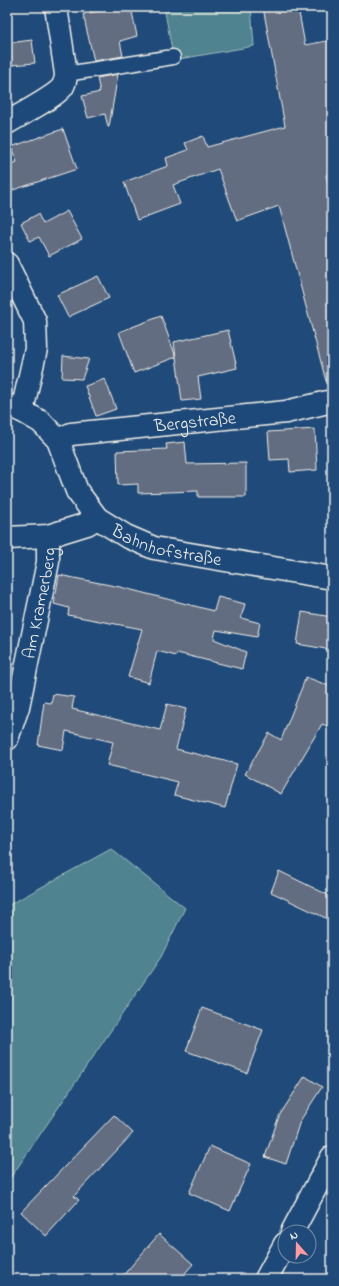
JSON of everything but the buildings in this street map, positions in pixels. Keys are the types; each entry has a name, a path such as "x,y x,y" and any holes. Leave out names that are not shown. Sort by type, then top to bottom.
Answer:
{"street":[{"path":"7,123 62,88 66,80 56,7"},
{"path":"7,264 35,321 36,349 14,408 41,422 58,440 77,490 97,518"},
{"name":"Bergstraße","path":"58,440 70,434 286,412 332,401"},
{"name":"Bahnhofstraße","path":"7,538 48,536 87,524 97,518 126,536 154,548 332,578"},
{"name":"Am Kramerberg","path":"7,739 18,707 48,562 48,536"},
{"path":"296,1224 332,1157"},
{"path":"266,1279 277,1259"}],"lane":[{"path":"66,74 173,57"}],"green space":[{"path":"164,7 251,7 254,46 174,60"},
{"path":"111,849 185,908 161,957 7,1183 7,906"}]}
